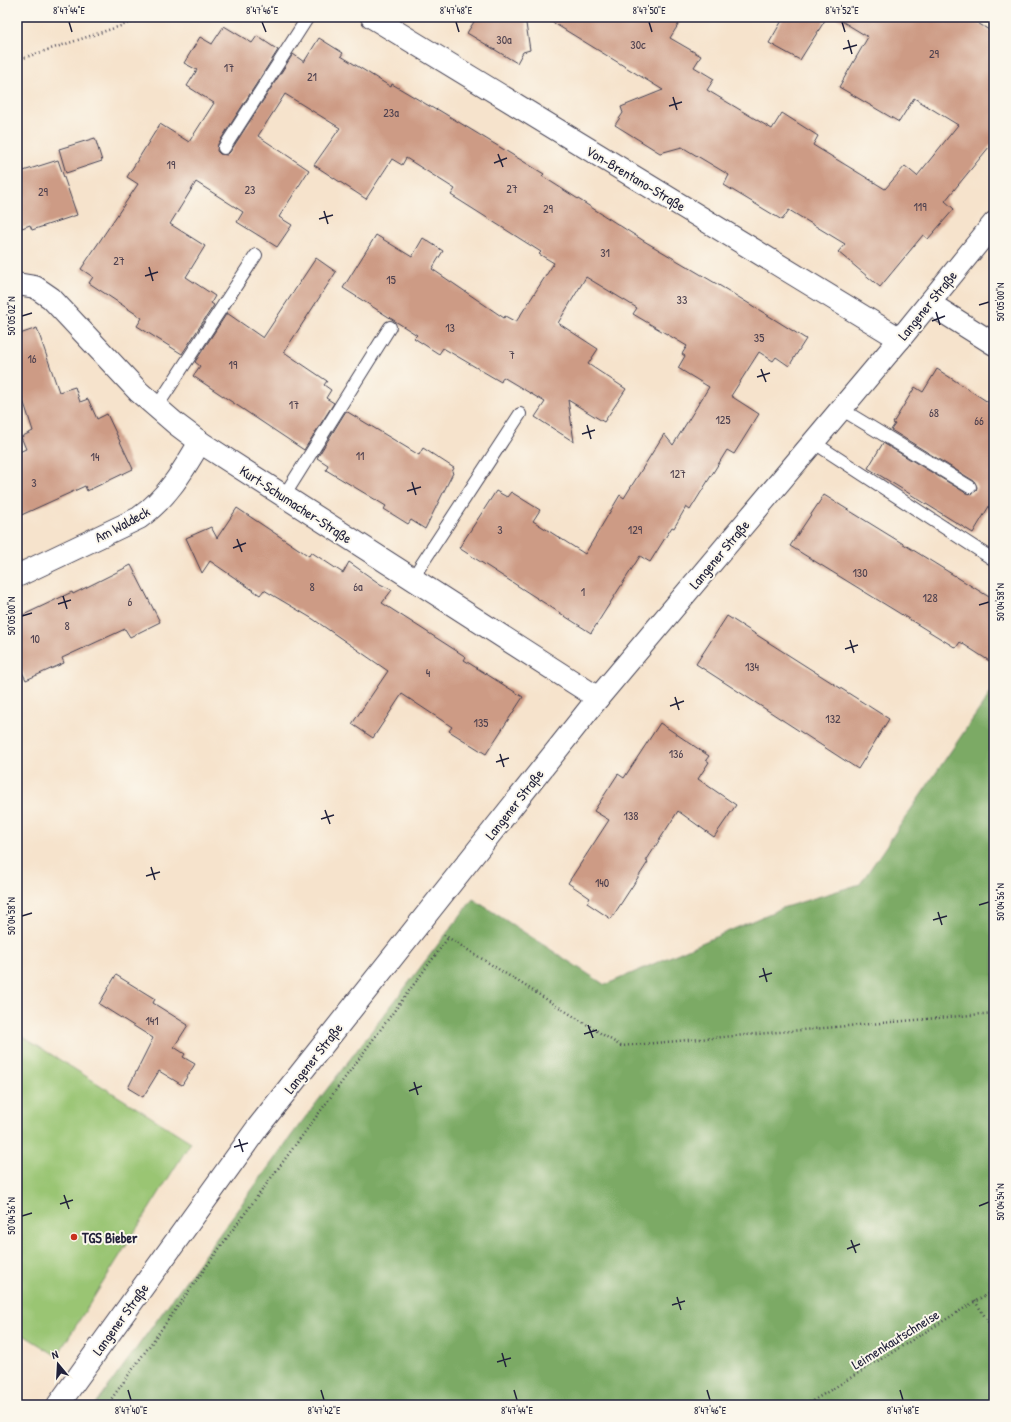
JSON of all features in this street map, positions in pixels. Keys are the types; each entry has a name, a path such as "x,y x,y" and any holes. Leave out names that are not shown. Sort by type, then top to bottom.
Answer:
{"street":[{"name":"Von-Brentano-Straße","path":"372,17 900,339"},
{"name":"Langener Straße","path":"58,1405 258,1127 421,921 598,698 900,339 994,223"},
{"name":"Kurt-Schumacher-Straße","path":"17,284 35,288 51,298 156,408 200,442 598,698"},
{"path":"929,303 994,344"},
{"name":"Am Waldeck","path":"17,576 139,518 152,509 181,475 200,442"}],"lane":[{"path":"224,148 308,17"},
{"path":"156,408 256,255"},
{"path":"284,496 390,328"},
{"path":"840,409 970,487"},
{"path":"412,579 520,414"},
{"path":"813,442 994,560"}],"path":[{"path":"17,60 148,17"},
{"path":"421,921 621,1046 994,1013"},
{"path":"107,1405 233,1229 448,938"},
{"name":"Leimenkautschneise","path":"806,1405 994,1290"},
{"path":"975,1301 994,1331"}],"green space":[{"path":"994,688 994,1405 95,1405 294,1132 473,899 605,985 782,908 860,884"},
{"name":"TGS Bieber","path":"17,1033 191,1142 57,1356 17,1331"}],"building":[{"path":"477,17 525,17 530,50 523,52 517,63 467,33"},
{"path":"544,17 683,17 670,38 701,56 694,67 714,79 707,90 772,129 782,113 818,136 813,145 885,189 905,166 917,176 958,125 914,98 899,122 839,87 868,37 835,17 968,17 994,33 994,141 945,201 954,209 928,239 923,235 880,287 838,252 845,244 789,210 782,220 724,185 729,175 682,147 660,153 615,125 623,113 621,107 663,90"},
{"path":"784,17 827,17 800,60 769,43"},
{"path":"224,26 252,43 257,36 278,50 218,144 217,151 220,154 227,155 230,152 293,54 304,62 319,38 343,53 341,56 391,87 392,84 436,110 437,109 544,174 542,176 644,241 806,339 789,366 776,357 773,361 759,352 731,396 759,414 734,454 727,450 690,510 686,507 674,528 672,527 650,562 640,556 591,633 459,548 496,491 507,497 511,492 540,510 533,521 585,554 620,495 624,498 664,434 673,445 709,387 678,368 685,356 682,354 687,346 633,314 637,308 586,277 558,323 598,349 588,364 626,389 604,422 568,400 574,442 535,417 545,402 503,377 501,382 443,348 439,354 414,338 417,335 343,288 376,235 412,257 423,238 443,251 432,269 504,318 505,316 516,322 554,263 539,254 541,252 451,195 455,189 406,158 402,165 392,159 366,199 314,165 340,128 285,94 258,136 309,170 279,217 292,225 277,247 237,222 243,212 196,182 170,224 205,246 186,277 215,296 211,303 214,305 182,354 137,326 142,318 89,283 93,277 81,269 138,184 127,177 160,124 189,142 214,103 187,86 197,70 184,63 200,37 212,44"},
{"path":"95,138 102,161 66,173 59,149"},
{"path":"58,160 77,215 32,230 30,225 22,228 17,214 17,173"},
{"path":"316,258 336,272 284,352 327,381 324,385 331,390 326,398 334,403 304,450 193,376 200,366 195,362 227,313 263,338"},
{"path":"37,328 59,392 75,387 80,402 88,399 97,419 107,414 133,469 87,491 85,486 17,517 17,453 26,449 21,437 33,431 17,381 17,335"},
{"path":"937,369 994,406 994,498 973,533 868,468 883,443 966,493 970,494 976,491 977,487 974,481 891,430 895,424 893,423 915,387 923,392"},
{"path":"346,411 419,455 423,448 454,468 453,473 425,529 411,520 408,524 384,509 386,506 326,470 328,465 317,458"},
{"path":"824,495 994,600 994,664 960,642 956,648 790,546"},
{"path":"237,508 309,556 311,552 343,573 349,562 380,584 392,590 382,603 466,657 464,660 523,697 486,754 449,731 452,727 402,694 373,738 352,724 388,671 313,619 264,590 260,595 210,561 202,573 186,538 211,527 217,538"},
{"path":"131,565 160,622 130,637 125,629 62,658 64,663 26,680 17,662 17,618 72,592 73,594"},
{"path":"727,616 889,719 858,769 696,664"},
{"path":"660,723 709,756 706,760 709,762 698,779 736,805 714,837 678,811 646,861 648,862 611,919 587,903 590,898 568,883 609,820 594,811 618,774 624,778"},
{"path":"116,975 155,999 153,1003 188,1025 174,1047 185,1054 183,1057 195,1064 182,1085 159,1071 143,1097 128,1088 153,1038 99,1004"}],"place":[{"name":"TGS Bieber","path":"74,1237"}]}
